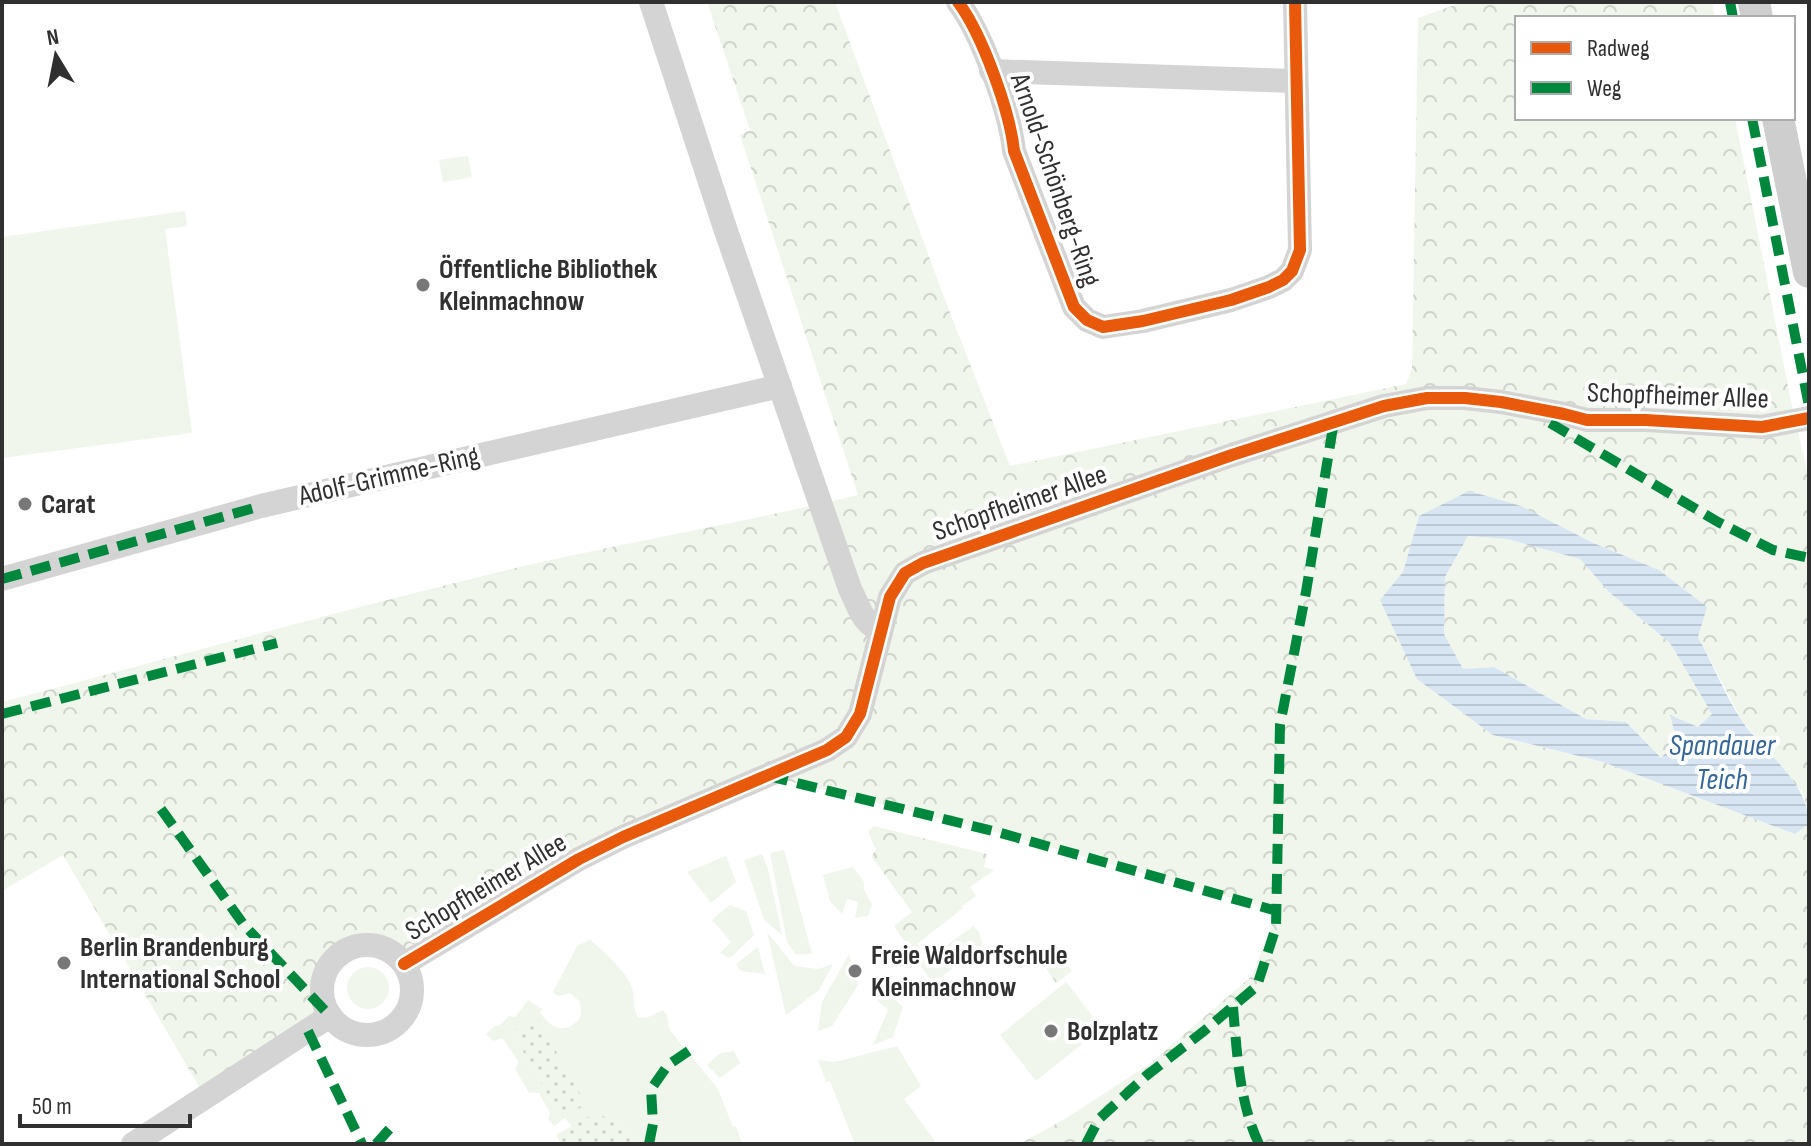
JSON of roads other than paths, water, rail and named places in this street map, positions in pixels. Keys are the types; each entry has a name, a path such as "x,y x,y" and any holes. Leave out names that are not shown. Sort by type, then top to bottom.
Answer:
{"street":[{"path":"651,2 780,386 860,612 867,623 881,632"},
{"name":"Arnold-Schönberg-Ring","path":"958,2 968,15 991,71 1012,130 1014,151 1074,307 1087,320 1103,327 1231,300 1269,287 1292,271 1300,250 1295,2"},
{"path":"991,71 1296,81"},
{"path":"1778,120 1809,272"},
{"name":"Adolf-Grimme-Ring","path":"2,579 261,506 780,386"},
{"name":"Schopfheimer Allee","path":"404,964 579,859 623,837 827,750 846,737 860,714 890,597 905,573 923,563 1232,455 1384,406 1427,398 1501,402 1587,420 1762,427 1809,418"},
{"name":"Schopfheimer Allee","path":"368,944 382,947 404,964 411,978 412,993 408,1009 399,1021 386,1030 371,1034 356,1033 342,1027 330,1016 322,989 331,963 341,953 368,944"},
{"path":"133,1144 330,1016"}],"water":[{"name":"Spandauer Teich","path":"1469,491 1521,506 1591,542 1659,570 1707,607 1698,637 1742,721 1794,781 1807,809 1809,824 1795,834 1603,762 1493,735 1417,679 1380,600 1403,572 1419,516","holes":["1468,536 1507,539 1580,559 1609,592 1670,643 1712,714 1698,727 1670,715 1677,741 1661,758 1626,722 1586,719 1494,667 1463,669 1444,634 1445,577"]}],"place":[{"name":"Öffentliche Bibliothek Kleinmachnow","path":"423,285"},
{"name":"Carat","path":"25,504"},
{"name":"Berlin Brandenburg International School","path":"64,963"},
{"name":"Freie Waldorfschule Kleinmachnow","path":"855,971"},
{"name":"Bolzplatz","path":"1051,1031"}]}
